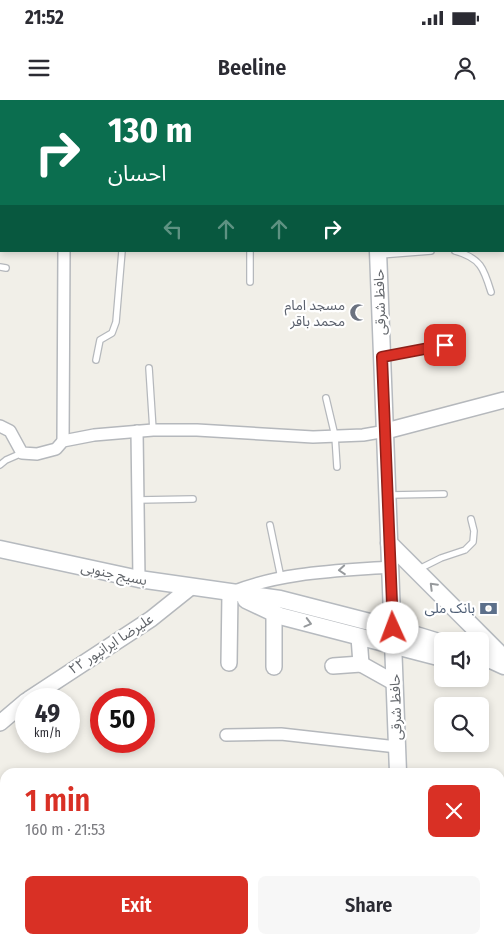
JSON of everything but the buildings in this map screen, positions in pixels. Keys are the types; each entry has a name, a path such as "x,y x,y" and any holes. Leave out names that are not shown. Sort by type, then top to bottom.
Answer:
{"main road":[{"name":"حافظ شرقی","path":"378,253 398,768"},
{"path":"390,543 504,658"},
{"name":"بسیج جنوبی","path":"0,549 139,579 280,599 434,641"},
{"name":"بسیج جنوبی","path":"230,593 274,613 434,656"},
{"path":"489,659 504,666"},
{"path":"489,668 504,671"}],"street":[{"path":"63,441 64,252"},
{"path":"0,426 10,431 22,453 37,454 56,449 63,441 94,435 153,430 197,430 313,437 364,435 504,400"},
{"path":"138,431 139,579"},
{"path":"229,663 230,593 248,586 306,573 390,567"},
{"name":"علیرضا ایرانپور ۲۲","path":"46,688 150,619 191,587"},
{"path":"274,613 274,667"},
{"path":"360,637 361,664"},
{"path":"333,666 361,664 395,683"},
{"path":"0,723 15,710"},
{"path":"226,734 281,734 397,747"}],"lane":[{"path":"96,360 100,340 112,333 116,322 122,252"},
{"path":"250,252 250,282"},
{"path":"378,253 404,252"},
{"path":"458,252 477,260 485,271 491,292"},
{"path":"382,357 445,345"},
{"path":"149,368 153,430"},
{"path":"326,398 335,436 337,467"},
{"path":"0,465 6,460 22,453"},
{"path":"388,495 444,494"},
{"path":"138,500 193,499"},
{"path":"417,570 441,558 465,550 473,542 474,531 471,519"},
{"path":"270,525 281,578"}],"place":[{"name":"مسجد امام محمد باقر","path":"359,313"},
{"name":"بانک ملی","path":"489,608"}],"route":[{"path":"393,628 382,357 445,345"}]}
